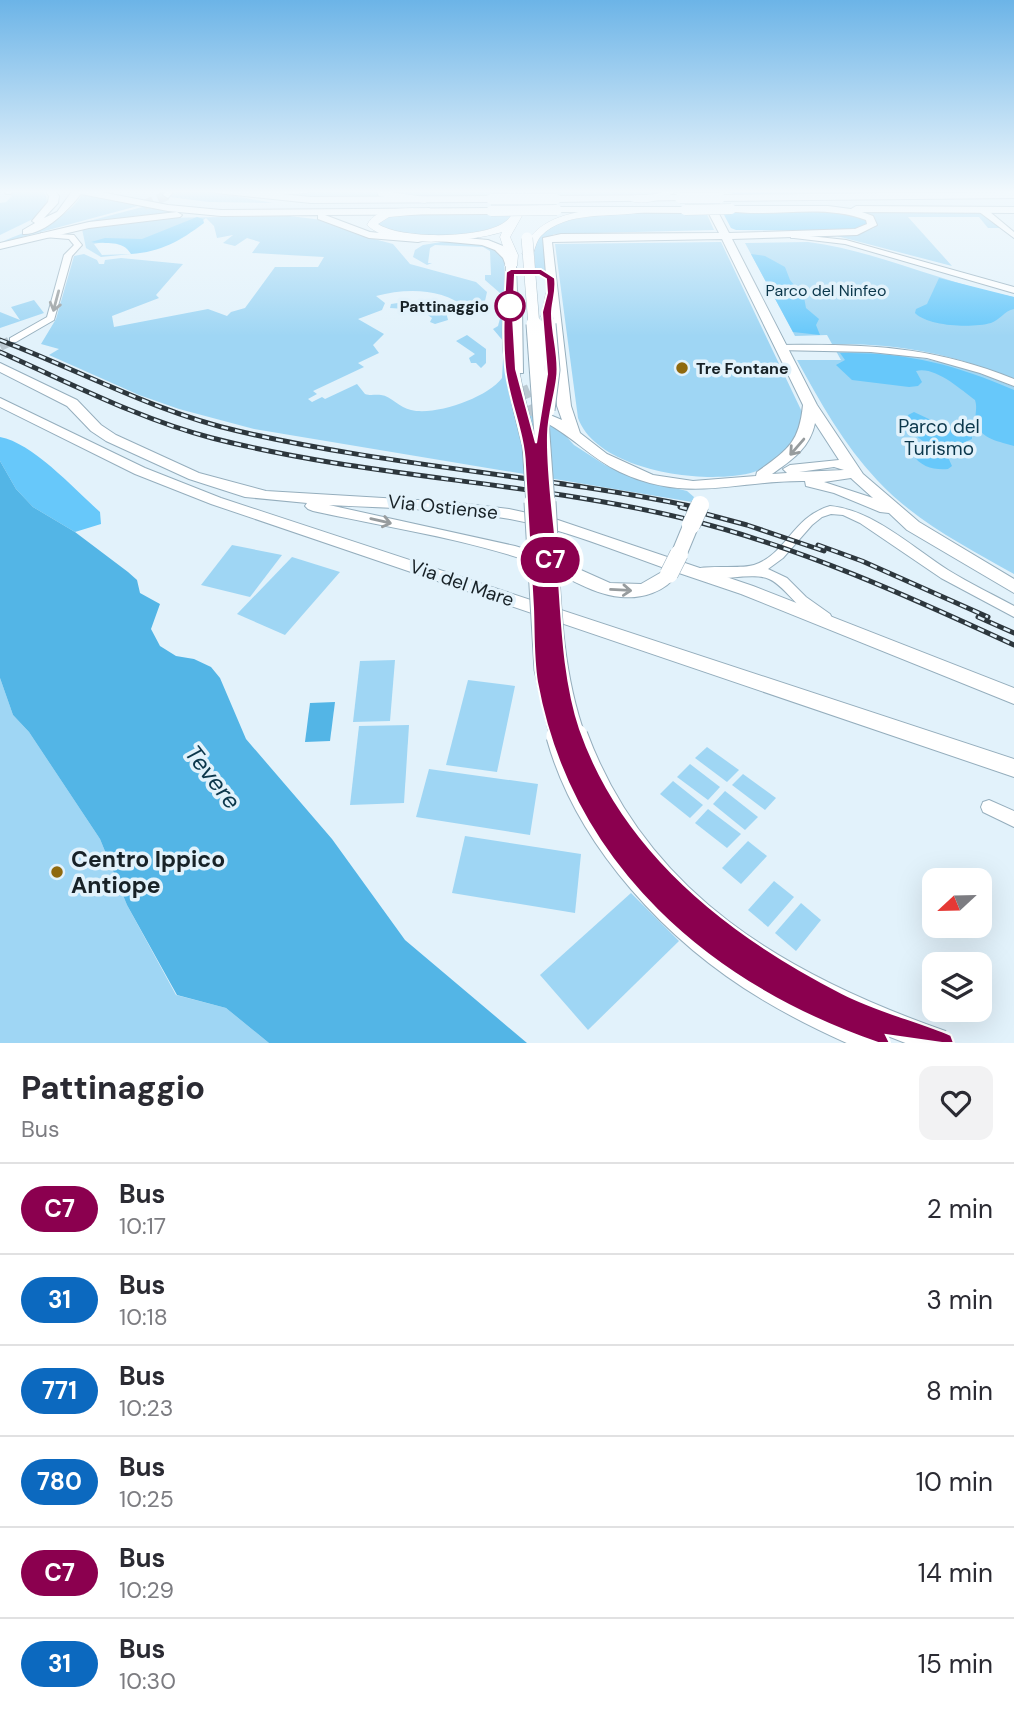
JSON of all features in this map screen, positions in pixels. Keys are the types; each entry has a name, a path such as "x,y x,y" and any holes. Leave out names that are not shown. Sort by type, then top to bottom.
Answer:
{"highway":[{"path":"506,239 512,256 511,269"},
{"path":"532,239 528,254 543,428 546,690 562,751 587,805 634,873 660,901 704,941 784,997 833,1024 878,1043"},
{"path":"532,239 556,645 564,697 579,751 597,789 617,822 653,868 712,924 767,963 859,1013 942,1043"},
{"path":"511,291 511,376 543,428"},
{"path":"543,428 552,374 547,317 552,293"}],"main road":[{"path":"0,246 25,239"},
{"path":"0,246 30,239"},
{"path":"421,239 479,241 501,250 508,257 511,291 516,307 519,370"},
{"path":"532,239 550,278 564,406 574,436"},
{"path":"726,239 810,405 852,468 869,488 901,516 940,544 1014,587"},
{"path":"511,269 541,272 550,278"},
{"name":"Via Ostiense","path":"0,367 68,400 100,432 205,480 266,496 399,502 509,514 569,528 747,590 1014,696"},
{"name":"Via del Mare","path":"0,402 133,468 205,497 1014,768"},
{"path":"765,478 802,442 809,427 810,405"},
{"path":"564,406 543,428 574,436 598,455 633,472 665,482 707,488 765,478 845,475 851,473 852,468"},
{"path":"765,478 830,487 901,516"},
{"path":"266,496 510,550 548,562 610,590 625,592 648,588 660,583 669,574 707,488"}],"street":[{"path":"73,239 78,245"},
{"path":"13,340 51,318 68,255 78,245 79,239"},
{"path":"822,239 838,240 1014,290"},
{"path":"780,348 877,347 928,354 1014,383"},
{"path":"747,590 750,579 785,551 800,528 811,519 827,513 850,513 961,584 1014,612"},
{"path":"785,551 786,582"},
{"path":"695,571 761,569 786,582 801,599 831,623"},
{"path":"989,807 1014,819"}],"green space":[{"path":"84,239 145,239 123,245 108,241 94,244 102,255 131,254 101,257 86,248"},
{"path":"103,239 180,239 152,251 131,254 119,244 91,242"},
{"path":"228,239 246,239 235,246 223,243"},
{"path":"249,239 373,239 393,244 410,264 476,282 487,292 485,301 468,309 447,297 424,292 376,296 385,303 382,310 358,319 384,334 373,345 379,353 358,363 364,367 313,391 317,394 308,399 312,402 357,384 365,394 385,396 411,410 446,408 473,398 502,378 504,342 493,329 498,326 505,307 522,410 554,423 574,445 605,465 634,478 687,491 694,497 692,502 254,429 139,395 49,355 59,349 41,344 56,319 74,256 84,254 97,260 99,264 104,264 105,260 121,258 183,264 156,295 159,298 112,316 114,327 208,309 227,316 245,308 275,267 318,267 324,257 252,253 260,242"},
{"path":"537,239 547,239 543,241 546,272 535,270"},
{"path":"847,239 927,239 952,266"},
{"path":"447,241 491,246 504,256 505,291 500,293 485,280 485,275 491,275 490,251 483,247 435,245 430,248 428,263 432,263 427,265 413,257 415,250 423,245"},
{"path":"721,242 802,412 802,437 767,466 733,476 682,475 629,462 607,451 589,436 578,418 555,244"},
{"name":"Parco del Ninfeo","path":"808,242 834,246 1014,297 1014,379 969,363 925,352 832,344 827,335 795,336 745,243"},
{"path":"751,254 765,256 785,267 790,280 804,297 806,308 819,319 816,325 820,335 793,332"},
{"path":"939,278 1014,297 1014,309 991,323 974,326 940,324 922,318 915,313 916,309 927,304"},
{"path":"34,300 44,313 0,328 0,312 20,320 11,307"},
{"path":"411,301 437,306 446,312 448,320 435,324 430,322 432,318 421,310 390,308 391,304"},
{"path":"467,335 486,349 486,363 481,368 476,363 471,363 469,358 475,354 456,341"},
{"name":"Parco del Turismo","path":"836,351 927,359 991,377 1014,387 1014,574 924,521 892,495 865,467 833,423 797,360 841,360"},
{"path":"840,353 887,355 929,361 971,373 1014,390 1014,446 982,433 976,423 975,400 939,375 923,370 916,371 922,382 918,386 909,387 852,380 836,365 845,360"},
{"path":"914,412 948,428 968,430 972,434 972,439 949,449 947,455 952,466 948,469 928,467 912,454 928,445 911,432 908,415"},
{"path":"0,437 26,448 53,468 100,512 101,524 75,532 33,507 16,489 0,461"},
{"path":"232,545 282,555 250,597 201,585"},
{"path":"292,557 340,572 285,635 237,614"},
{"path":"395,660 390,721 353,722 360,661"},
{"name":"Centro Ippico Antiope","path":"0,678 13,715 29,732 100,839 127,905 176,995 226,1008 269,1043 0,1043"},
{"path":"468,680 515,686 497,772 446,765"},
{"path":"409,725 404,803 350,805 359,726"},
{"path":"707,747 739,770 727,782 695,758"},
{"path":"690,764 720,787 708,800 677,777"},
{"path":"429,769 538,784 530,835 416,817"},
{"path":"743,774 776,798 765,810 732,785"},
{"path":"673,781 703,805 690,818 660,794"},
{"path":"725,791 758,817 745,830 713,804"},
{"path":"708,809 741,834 727,848 695,823"},
{"path":"465,836 581,854 575,913 452,893"},
{"path":"748,841 767,856 741,884 722,868"},
{"path":"774,881 794,897 768,927 748,910"},
{"path":"631,893 679,941 588,1030 540,975"},
{"path":"801,903 821,920 796,951 775,933"}],"water":[{"name":"Tevere","path":"0,461 16,489 33,507 75,532 128,572 137,580 140,593 160,604 151,629 160,646 176,656 194,659 211,667 220,678 246,739 332,839 405,940 527,1043 269,1043 226,1008 177,995 127,905 100,839 29,732 13,715 0,678"},
{"path":"335,702 330,741 305,742 310,703"}],"tunnel":[{"path":"0,346 13,340"},
{"path":"521,387 530,408 550,419"}],"railway":[{"path":"0,340 147,402 238,431 351,453 577,486 690,506"},
{"path":"0,352 131,411 212,438 330,462 627,506 728,530 853,574 1014,645"},
{"path":"680,507 747,525 824,551"},
{"path":"818,545 862,561 988,617"},
{"path":"978,617 1014,633"}],"bus line":[{"name":"C7","path":"878,1043 833,1024 784,997 704,941 634,873 604,834 575,781 562,751 544,679 530,446 510,369 508,317 511,272 541,272 550,278 552,293 547,312 552,374 547,414 541,434 557,659 568,716 579,751 603,799 631,842 660,876 706,919 745,948 780,972 834,1001 901,1030 942,1043"}],"place":[{"name":"Pattinaggio","path":"510,306"},
{"name":"Tre Fontane","path":"682,368"},
{"name":"Centro Ippico Antiope","path":"57,872"}]}
